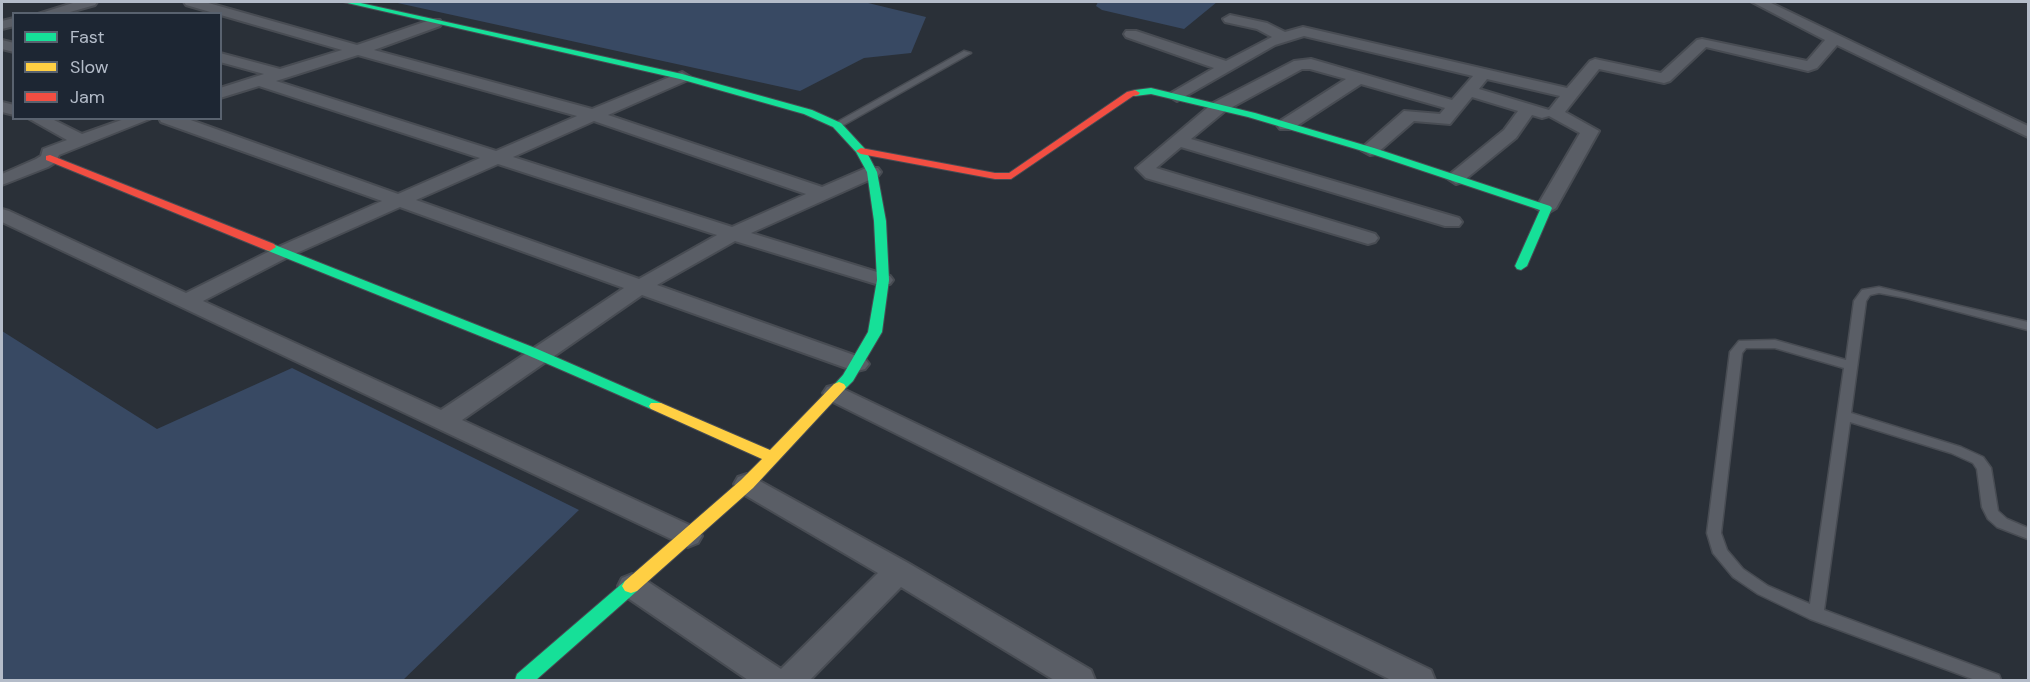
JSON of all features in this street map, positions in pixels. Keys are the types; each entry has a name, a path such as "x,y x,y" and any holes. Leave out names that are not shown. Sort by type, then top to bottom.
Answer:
{"street":[{"path":"57,10 90,2"},
{"path":"191,2 593,115 824,194"},
{"path":"347,2 682,77 775,101 837,125 861,151 872,172 880,221 883,280 875,333 857,364 835,393 747,484 524,681"},
{"path":"1759,2 2028,132"},
{"path":"1230,19 1257,24 1286,38"},
{"path":"222,92 358,50 435,23"},
{"path":"1177,96 1270,42 1298,32 1316,32 1570,94"},
{"path":"1131,34 1227,67"},
{"path":"1560,118 1555,113 1597,63 1664,78 1702,43 1707,43 1808,66 1812,65 1834,39"},
{"path":"222,58 280,74"},
{"path":"1368,238 1147,171 1147,165 1219,107 1299,64 1311,64 1456,106"},
{"path":"1370,150 1410,115 1444,120 1484,73"},
{"path":"186,301 283,252 682,77"},
{"path":"1286,125 1359,78"},
{"path":"260,81 496,159 883,280"},
{"path":"861,151 995,176 1011,176 1130,94 1152,91 1286,125 1546,208"},
{"path":"1468,91 1560,118 1590,130 1546,208 1521,266"},
{"path":"1456,178 1510,134 1528,108"},
{"path":"40,120 82,141"},
{"path":"50,158 49,153 139,120"},
{"path":"173,120 857,364"},
{"path":"1177,140 1452,222"},
{"path":"2,180 50,158 539,356 772,457"},
{"path":"441,422 641,286 733,234 872,172"},
{"path":"2,215 688,536"},
{"path":"835,393 1420,681"},
{"path":"747,484 898,571 1080,681"},
{"path":"790,681 898,571"},
{"path":"632,586 772,681"}],"lane":[{"path":"837,125 967,53"},
{"path":"1815,614 1860,301 1866,292 1879,290 1906,295 2028,326"},
{"path":"1852,366 1775,344 1743,344 1736,352 1714,533 1720,553 1738,573 1763,591 1815,614 1993,681"},
{"path":"1844,416 1956,450 1978,460 1984,468 1989,507 1993,515 2002,523 2028,534"}],"water":[{"path":"393,2 864,2 926,17 911,53 864,58 800,91"},
{"path":"1098,2 1217,2 1184,29 1102,10 1096,6"},
{"path":"2,331 157,429 292,368 579,510 403,680 2,680"}],"traffic: fast":[{"path":"347,2 682,77 808,112 837,125 861,151 872,172 880,221 883,280 875,332 848,378 839,387"},
{"path":"1135,93 1151,91 1251,115 1370,150 1546,208 1521,266"},
{"path":"270,247 530,351 656,406"},
{"path":"524,680 631,586"}],"traffic: slow":[{"path":"631,586 747,484 839,387"},
{"path":"656,406 772,457"}],"traffic: jam":[{"path":"861,151 995,176 1011,176 1130,94 1135,93"},
{"path":"50,158 270,247"}]}
